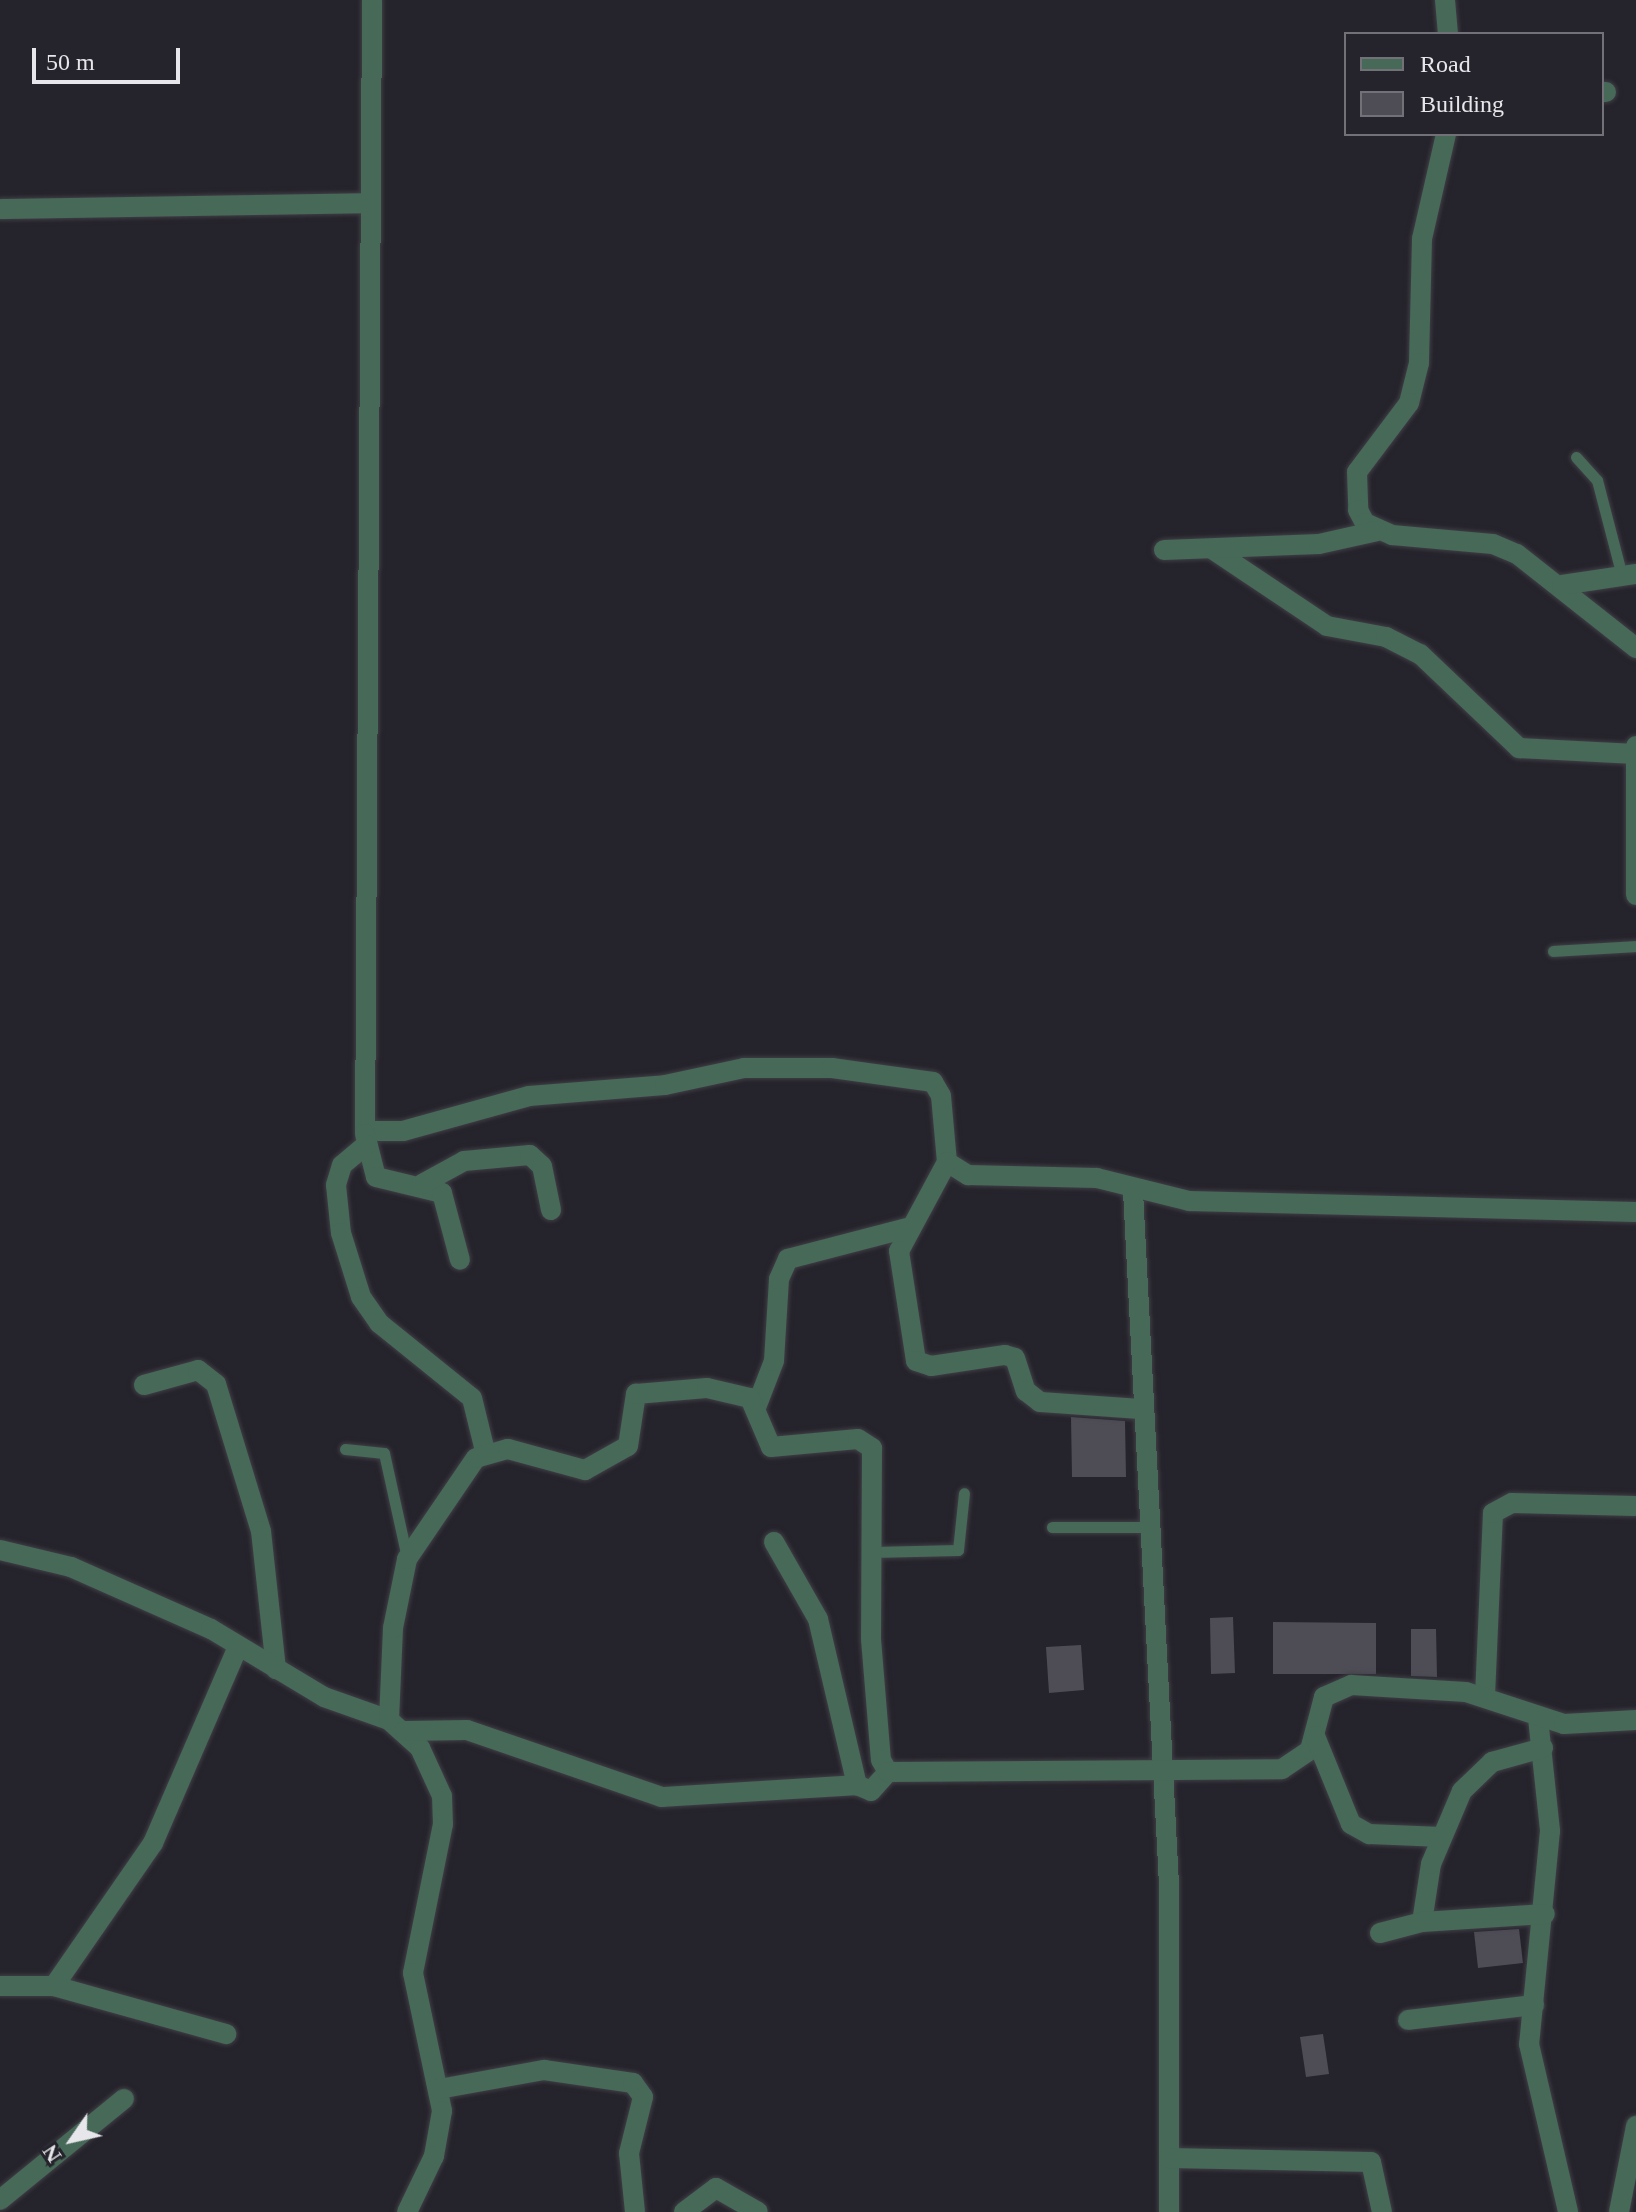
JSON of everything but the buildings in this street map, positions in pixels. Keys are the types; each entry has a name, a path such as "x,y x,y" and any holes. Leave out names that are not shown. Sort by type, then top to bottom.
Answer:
{"street":[{"path":"372,0 365,1138 376,1177 422,1184 447,1203 460,1260"},
{"path":"1445,0 1448,32"},
{"path":"1377,531 1358,510 1357,472 1409,403 1419,363 1422,239 1446,136"},
{"path":"0,209 370,203"},
{"path":"1164,550 1319,544 1377,531 1493,544 1562,585 1636,648"},
{"path":"1212,549 1327,626 1386,637 1420,654 1519,748 1635,754"},
{"path":"1562,585 1629,575"},
{"path":"1636,746 1636,895"},
{"path":"485,1451 472,1398 379,1323 361,1297 341,1233 336,1185 342,1165 365,1138 403,1131 529,1096 665,1085 744,1068 832,1068 933,1082 941,1096 947,1162 907,1228 900,1285 916,1361 931,1366 1005,1355 1015,1358 1026,1391 1040,1402 1141,1409"},
{"path":"422,1184 464,1161 530,1155 542,1166 551,1210"},
{"path":"947,1162 968,1175 1097,1178 1133,1191 1189,1201 1636,1212"},
{"path":"1133,1191 1141,1409 1163,1772 1169,2212"},
{"path":"888,1772 871,1639 872,1448 858,1439 771,1447 762,1437 757,1405 774,1361 779,1279 788,1259 907,1228"},
{"path":"144,1385 198,1370 216,1384 255,1503 276,1669"},
{"path":"407,2212 439,2139 439,2089 413,1973 443,1824 442,1796 397,1726 393,1628 407,1559 485,1451 508,1449 585,1470 628,1446 631,1407 643,1391 723,1389 757,1405"},
{"path":"1485,1696 1493,1513 1512,1503 1635,1506"},
{"path":"774,1542 818,1619 857,1785"},
{"path":"0,1550 71,1567 238,1647 342,1706 397,1726 467,1730 662,1797 857,1785 871,1791 888,1772 1282,1769 1302,1759 1315,1736 1324,1697 1337,1687 1485,1696 1538,1718 1573,1725 1636,1720"},
{"path":"54,1986 153,1843 238,1647"},
{"path":"1538,1718 1550,1831 1545,1914 1534,2005 1532,2068 1568,2212"},
{"path":"1315,1736 1343,1812 1359,1831 1442,1837"},
{"path":"1422,1922 1442,1837 1481,1769 1543,1748"},
{"path":"1380,1933 1422,1922 1545,1914"},
{"path":"0,1986 54,1986 226,2034"},
{"path":"1408,2020 1534,2005"},
{"path":"439,2089 544,2070 633,2083 643,2097 629,2153 635,2212"},
{"path":"0,2200 124,2099"},
{"path":"1619,2212 1636,2126"},
{"path":"1169,2158 1371,2162 1382,2212"},
{"path":"684,2212 716,2188 758,2212"}],"lane":[{"path":"1576,457 1597,480 1629,575"},
{"path":"1553,951 1636,946"},
{"path":"345,1449 378,1449 390,1463 407,1559"},
{"path":"872,1552 958,1550 964,1493"},
{"path":"1052,1527 1150,1527"}]}
